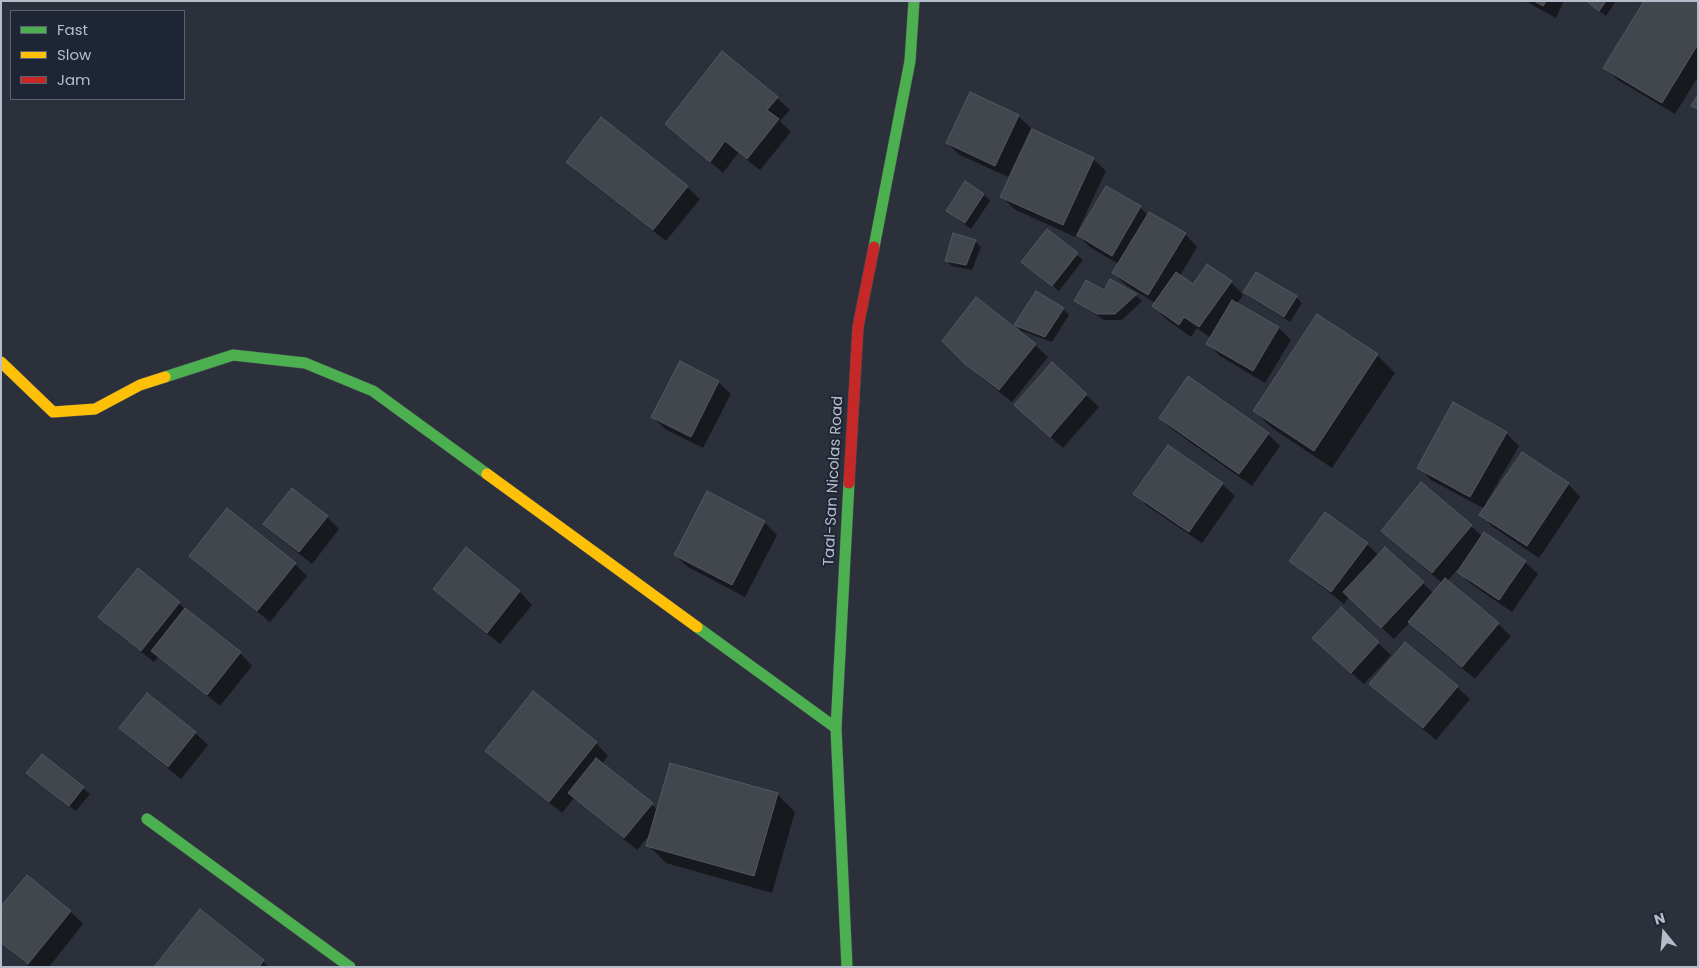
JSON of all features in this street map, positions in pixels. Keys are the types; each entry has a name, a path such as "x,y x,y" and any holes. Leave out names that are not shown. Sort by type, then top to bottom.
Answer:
{"street":[{"name":"Taal-San Nicolas Road","path":"847,967 836,728 858,327 910,61 914,1"},
{"path":"1,362 53,412 95,409 140,385 233,355 305,363 373,391 836,728"},
{"path":"147,819 350,967"}],"building":[{"path":"1534,1 1546,1 1543,6"},
{"path":"1586,1 1606,1 1599,11"},
{"path":"1644,1 1698,1 1698,44 1662,103 1603,68"},
{"path":"722,51 778,97 767,110 779,119 747,159 725,141 710,162 665,124"},
{"path":"970,92 1019,115 995,166 946,143"},
{"path":"1698,94 1698,109 1691,106"},
{"path":"601,117 688,186 653,230 566,162"},
{"path":"1032,129 1094,158 1063,225 1000,197"},
{"path":"965,181 984,194 965,223 946,211"},
{"path":"1106,186 1141,206 1112,256 1077,235"},
{"path":"1149,212 1186,233 1148,295 1112,273"},
{"path":"1047,229 1078,253 1052,286 1021,262"},
{"path":"953,233 976,240 966,265 945,261"},
{"path":"1207,264 1232,281 1199,327 1184,317 1179,325 1152,306 1176,272 1193,284"},
{"path":"1256,272 1297,296 1284,317 1243,292"},
{"path":"1110,279 1137,294 1115,314 1097,314 1074,301 1086,280 1104,290"},
{"path":"1036,291 1064,308 1045,337 1014,325"},
{"path":"976,297 1036,344 999,390 965,364 942,341"},
{"path":"1232,300 1279,327 1253,371 1206,344"},
{"path":"1317,314 1378,354 1314,451 1253,411"},
{"path":"680,361 719,381 691,437 651,417"},
{"path":"1052,362 1087,394 1050,437 1014,405"},
{"path":"1188,376 1269,433 1239,474 1159,418"},
{"path":"1453,402 1507,432 1470,497 1417,468"},
{"path":"1168,445 1223,483 1189,532 1133,494"},
{"path":"1522,452 1569,483 1527,546 1479,515"},
{"path":"1421,482 1472,525 1432,573 1381,531"},
{"path":"292,488 328,516 299,552 263,524"},
{"path":"707,491 765,521 732,585 674,555"},
{"path":"227,508 296,563 257,611 189,556"},
{"path":"1325,512 1368,543 1331,592 1289,561"},
{"path":"1484,532 1526,561 1499,600 1457,572"},
{"path":"466,547 520,591 487,633 433,589"},
{"path":"1385,547 1424,582 1381,628 1343,592"},
{"path":"138,568 180,602 141,651 98,617"},
{"path":"1445,578 1499,623 1462,667 1408,622"},
{"path":"1341,607 1379,642 1351,673 1312,638"},
{"path":"185,608 241,652 207,695 151,651"},
{"path":"1405,642 1458,686 1423,728 1369,684"},
{"path":"533,691 597,742 549,802 485,751"},
{"path":"147,693 196,732 168,767 119,728"},
{"path":"42,754 84,787 69,806 26,773"},
{"path":"596,758 653,803 624,838 568,793"},
{"path":"670,763 778,793 754,876 646,846"},
{"path":"27,875 71,911 28,964 1,943 1,906"},
{"path":"200,909 264,960 259,967 154,967"}],"traffic: fast":[{"path":"874,247 910,61 914,1"},
{"path":"165,377 233,355 305,363 373,391 487,474"},
{"path":"847,967 836,728 849,483"},
{"path":"697,627 836,728"},
{"path":"147,819 350,967"}],"traffic: slow":[{"path":"1,362 53,412 95,409 140,385 165,377"},
{"path":"487,474 697,627"}],"traffic: jam":[{"path":"849,483 858,327 874,247"}]}
